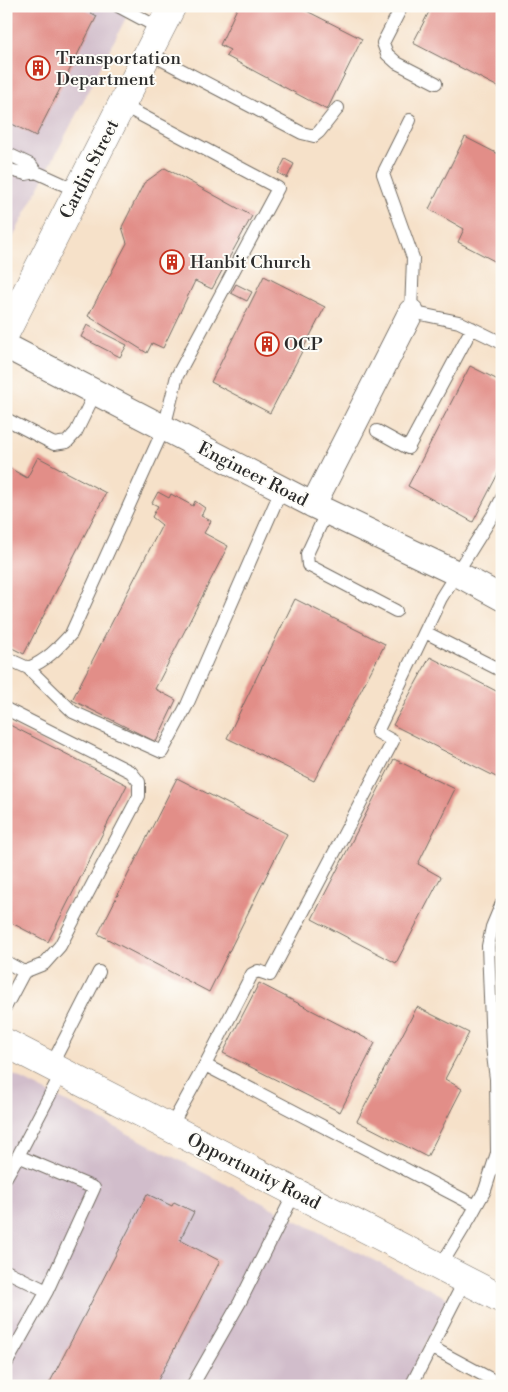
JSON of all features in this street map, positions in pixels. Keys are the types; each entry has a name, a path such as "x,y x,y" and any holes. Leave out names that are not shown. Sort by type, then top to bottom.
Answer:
{"street":[{"name":"Cardin Street","path":"8,323 167,17"},
{"path":"320,508 411,312"},
{"name":"Engineer Road","path":"6,346 320,508 456,573 502,598"},
{"name":"Opportunity Road","path":"6,1043 502,1299"}],"lane":[{"path":"118,6 167,17"},
{"path":"402,6 383,43 387,54 397,63 436,83"},
{"path":"149,53 302,133 314,136 338,108"},
{"path":"28,668 41,663 71,634 164,428 178,376 278,188 122,105"},
{"path":"410,120 383,174 413,258 411,312 459,322 502,344"},
{"path":"6,152 31,165 36,172 78,191"},
{"path":"6,169 26,174 36,172"},
{"path":"377,431 408,448 472,328"},
{"path":"6,418 54,444 67,442 76,432 95,393"},
{"path":"6,658 28,668 73,712 162,752 188,705 282,488"},
{"path":"170,1128 205,1066 252,974 258,970 270,975 393,741 377,732 441,598 500,507"},
{"path":"320,508 307,554 308,564 396,611"},
{"path":"425,632 502,671"},
{"path":"6,709 131,772 139,782 138,796 60,946 44,964 24,972 6,1006"},
{"path":"440,1267 485,1190 497,1153 499,1112 492,1047 496,1011 488,946 492,927 502,903"},
{"path":"6,962 24,972"},
{"path":"6,1177 18,1156 99,972"},
{"path":"205,1066 476,1206"},
{"path":"6,1364 47,1291 94,1188 18,1156"},
{"path":"192,1386 240,1302 295,1192"},
{"path":"6,1271 47,1291"},
{"path":"411,1386 465,1280"},
{"path":"430,1347 502,1385"}],"shaded area":[{"path":"6,6 132,6 6,251"},
{"path":"6,1071 449,1299 404,1386 6,1386"}],"building":[{"name":"Transportation Department","path":"6,6 78,6 97,16 36,136 6,121"},
{"path":"238,6 297,6 362,39 327,110 226,56 230,50 220,45"},
{"path":"432,6 502,6 502,89 413,43"},
{"path":"465,137 502,156 502,265 458,242 464,229 429,209"},
{"path":"285,159 294,164 287,178 278,173"},
{"name":"Hanbit Church","path":"165,168 252,216 212,289 195,281 163,348 152,343 147,353 88,316 127,243 122,227 144,183"},
{"name":"OCP","path":"264,276 325,307 270,413 211,382"},
{"path":"236,284 252,292 247,301 231,293"},
{"path":"87,325 127,345 120,357 81,337"},
{"path":"470,366 502,382 502,466 473,522 408,486"},
{"path":"38,457 106,493 24,654 6,645 6,466 27,478"},
{"path":"158,492 169,498 171,494 193,506 195,501 205,508 201,516 211,521 204,533 228,546 155,689 176,700 156,742 72,700 162,525 152,517 158,506 152,503"},
{"path":"295,599 385,644 314,781 227,738"},
{"path":"430,657 502,694 502,780 393,725"},
{"path":"6,723 127,785 48,942 6,920"},
{"path":"394,759 455,789 418,864 441,877 396,963 312,919"},
{"path":"177,778 287,834 209,992 98,934"},
{"path":"259,983 375,1043 340,1112 223,1053"},
{"path":"417,1007 469,1033 445,1079 462,1089 427,1157 357,1121"},
{"path":"147,1194 172,1206 174,1202 194,1212 180,1240 220,1261 155,1386 48,1386"}],"place":[{"name":"Transportation Department","path":"38,68"},
{"name":"Hanbit Church","path":"172,262"},
{"name":"OCP","path":"267,344"}]}
